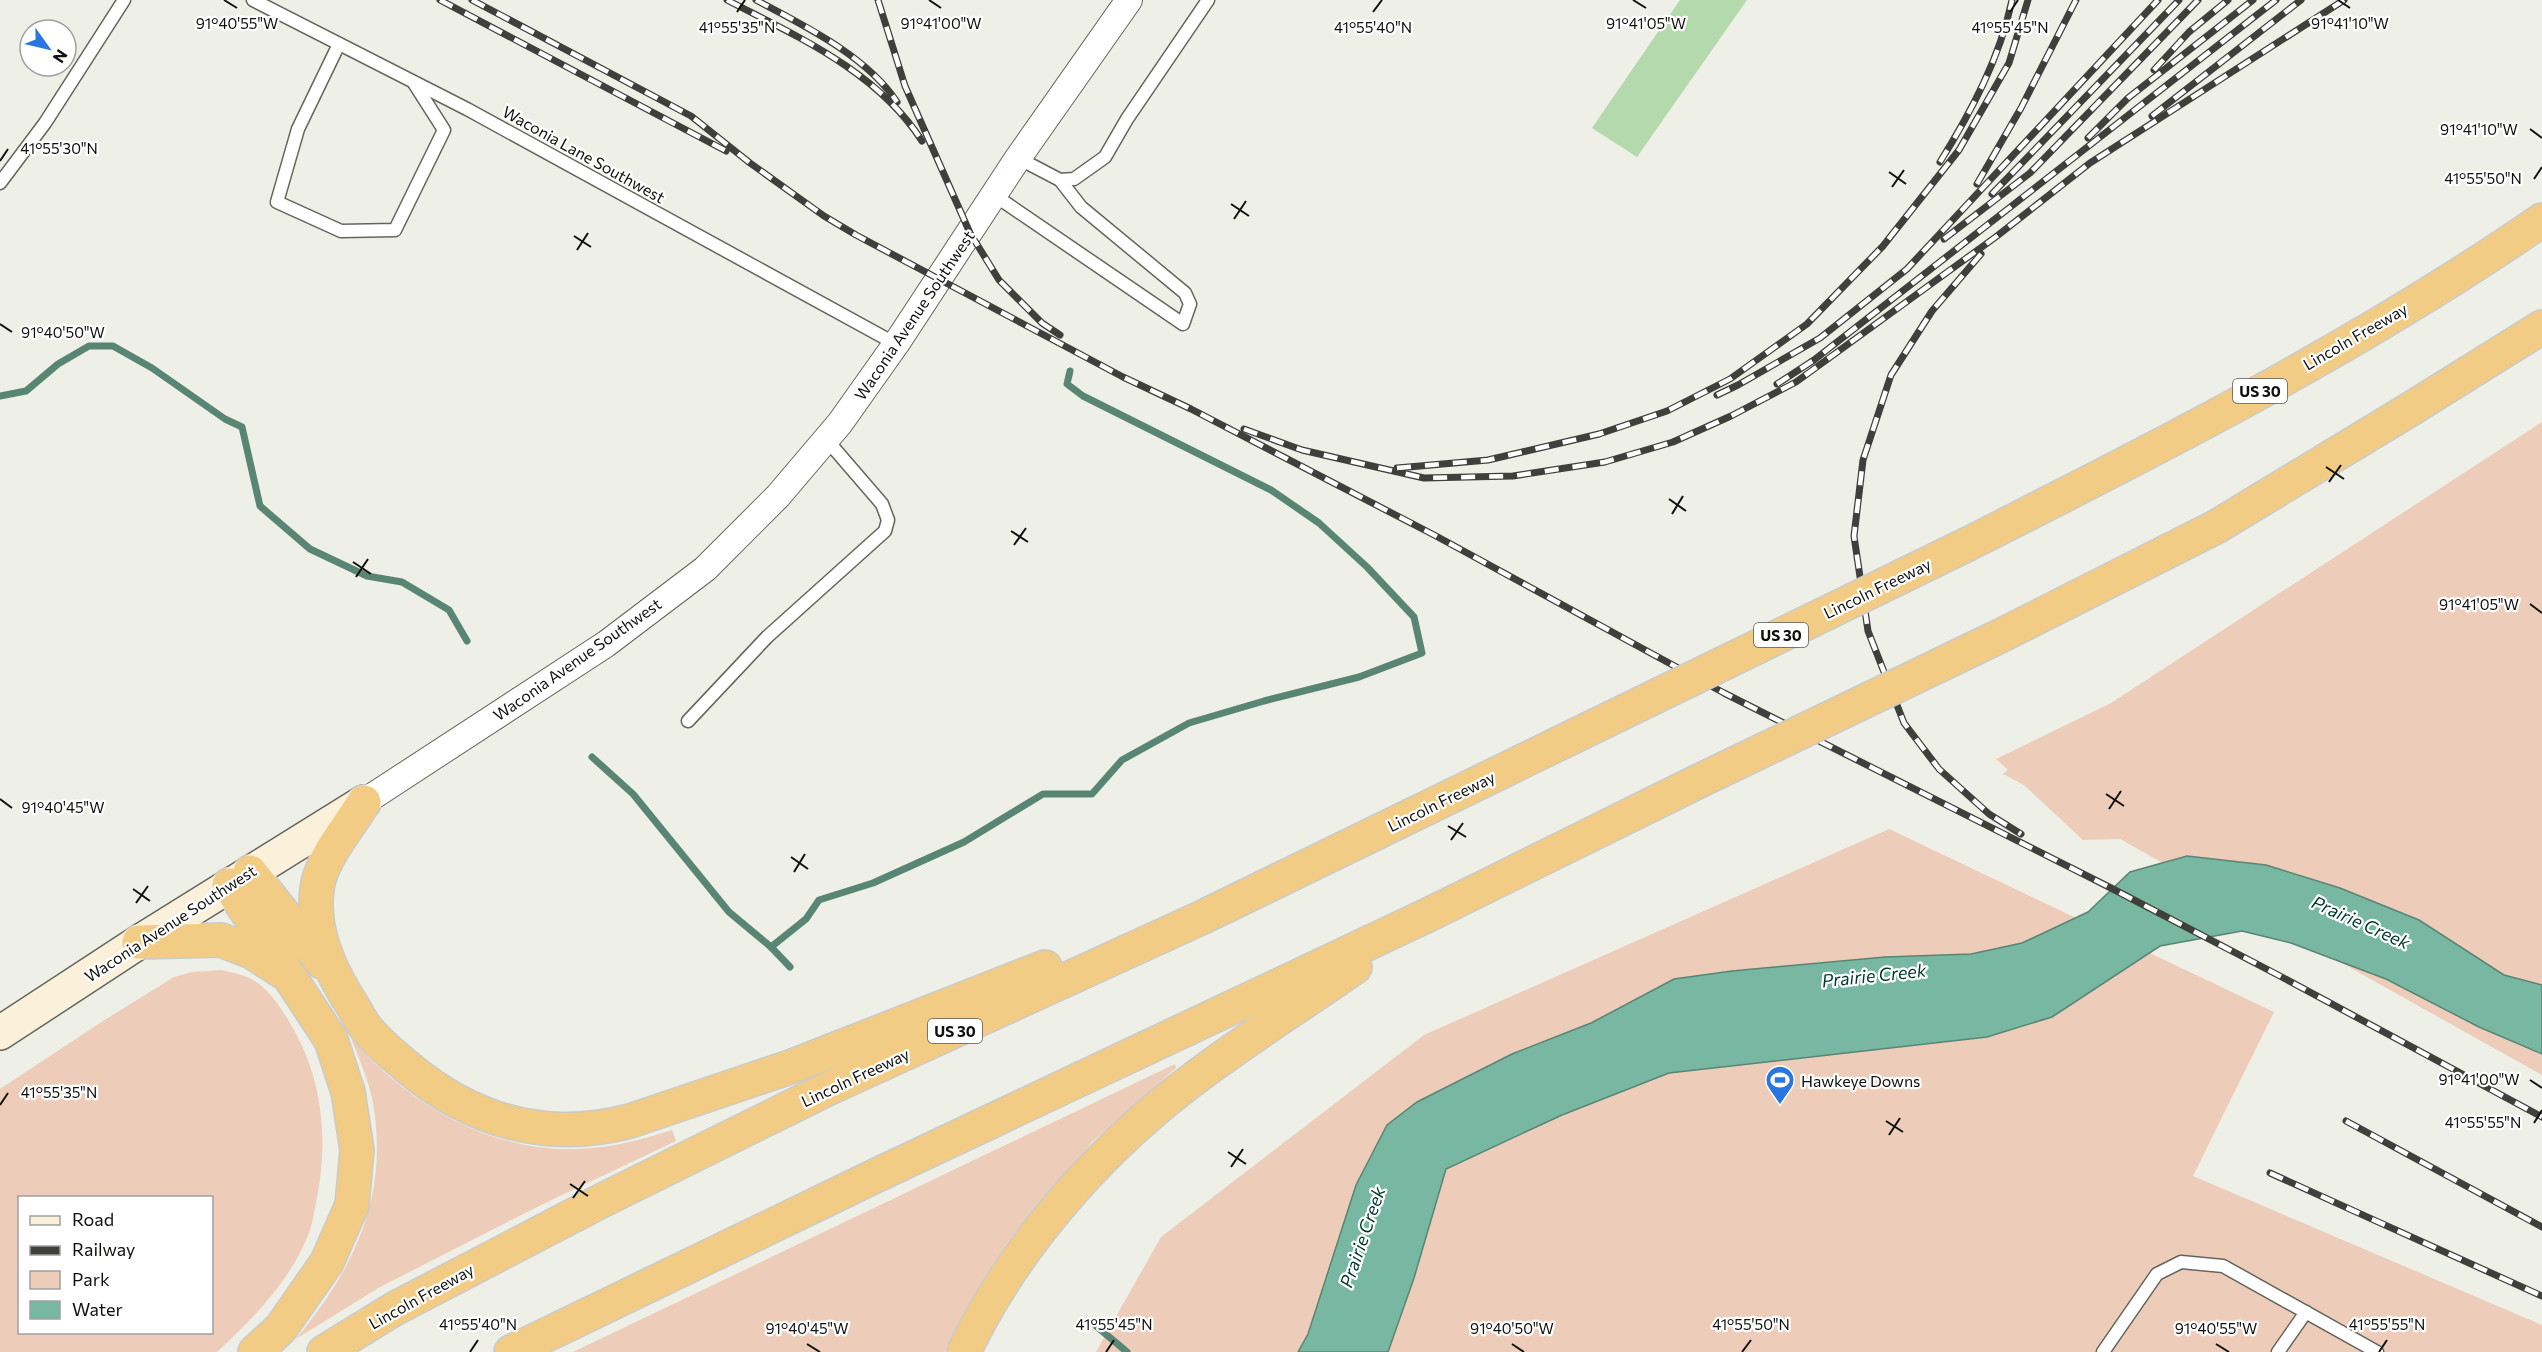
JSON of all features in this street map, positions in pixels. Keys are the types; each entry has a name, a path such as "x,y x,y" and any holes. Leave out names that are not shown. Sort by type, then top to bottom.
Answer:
{"highway":[{"name":"Lincoln Freeway","path":"324,1352 394,1309 633,1185 825,1090 1203,917 1968,544 2153,451 2343,344 2542,220"},
{"path":"511,1352 864,1181 1430,915 1697,782 2000,636 2216,527 2542,327"},
{"path":"364,802 323,866 317,888 318,935 340,985 366,1028 421,1079 448,1098 477,1112 525,1126 553,1130 605,1128 790,1066 1141,928 1203,917"},
{"path":"239,879 340,985"},
{"path":"239,879 289,976 331,1040 348,1092 357,1150 352,1205 327,1262 281,1328 255,1352"},
{"path":"964,1352 978,1323 1040,1228 1105,1155 1183,1087 1430,915"},
{"path":"139,942 221,940 252,952 289,976"}],"street":[{"name":"Waconia Avenue Southwest","path":"0,1033 139,942 364,802 606,644 705,569 778,495 826,439 896,344 1018,158 1129,0"}],"lane":[{"path":"0,183 51,113 123,0"},
{"name":"Waconia Lane Southwest","path":"253,0 414,82 896,344"},
{"path":"1060,180 1074,179 1105,157 1127,120 1208,0"},
{"path":"339,44 298,129 277,202 341,231 395,230 444,130 414,82"},
{"path":"994,195 1183,324 1190,304 1185,293 1081,207 1060,180 1018,158"},
{"path":"688,721 767,637 885,531 888,520 882,504 826,439"},
{"path":"2103,1352 2157,1274 2181,1262 2223,1266 2377,1352"},
{"path":"2278,1352 2306,1312"}],"green space":[{"path":"2542,422 2542,1075 2120,839 2083,840 2024,785 2003,774 2008,770 1996,759 2111,703"},
{"name":"Hawkeye Downs","path":"1889,829 2274,1012 2193,1176 2542,1325 2542,1352 1096,1352 1161,1237 1424,1035"},
{"path":"221,970 246,976 264,988 272,997 287,1017 301,1044 316,1088 322,1133 320,1179 313,1220 303,1248 294,1265 271,1296 217,1352 0,1352 0,1089 174,977 192,972"},
{"path":"351,1038 397,1083 423,1102 479,1132 510,1142 541,1147 586,1149 623,1143 672,1130 676,1141 539,1206 380,1287 296,1339 335,1286 362,1230 371,1201 376,1170 377,1138 373,1103"},
{"path":"1175,1064 1176,1068 1092,1142 1007,1244 945,1352 573,1352"}],"water":[{"name":"Prairie Creek","path":"2187,856 2266,865 2340,888 2419,920 2504,975 2542,985 2542,1054 2479,1027 2386,979 2291,943 2242,931 2160,946 2052,1017 1987,1037 1669,1073 1562,1115 1446,1169 1414,1278 1388,1352 1298,1352 1308,1334 1356,1185 1387,1125 1417,1102 1512,1054 1591,1023 1674,979 1732,971 1885,957 1971,954 2022,943 2088,912 2130,872"}],"building":[{"path":"1680,0 1747,0 1637,157 1592,128"}],"waterway":[{"path":"0,396 26,391 58,364 89,346 113,346 152,368 225,419 242,427 260,506 310,549 367,576 402,582 449,610 467,641"},
{"path":"771,947 806,919 819,900 873,883 964,842 1043,794 1092,794 1122,760 1189,723 1359,677 1422,653 1414,617 1367,567 1319,523 1271,490 1083,396 1067,384 1070,371"},
{"path":"592,757 633,794 729,912 771,947 790,967"},
{"path":"1095,1325 1127,1352"}],"railway":[{"path":"440,0 726,151"},
{"path":"472,0 691,116 750,163 824,216 856,235 1123,377 1191,409 1436,536 1724,693 2111,888 2542,1117"},
{"path":"727,0 808,42 859,75 904,116 922,141"},
{"path":"756,0 813,31 852,56 884,85 897,102"},
{"path":"878,0 905,86 970,233 999,280 1042,323 1060,335"},
{"path":"1940,162 1963,124 1992,64 2012,0"},
{"path":"1397,468 1488,460 1599,434 1667,411 1730,379 1807,324 1883,246 1959,150 2009,63 2028,0"},
{"path":"1977,184 2021,108 2076,0"},
{"path":"1717,395 1820,338 1907,269 2158,0"},
{"path":"1992,194 2179,0"},
{"path":"1944,239 2030,173 2198,0"},
{"path":"2154,70 2189,32 2228,0"},
{"path":"2088,138 2128,98 2253,0"},
{"path":"1777,384 1814,360 2276,0"},
{"path":"2152,116 2301,0"},
{"path":"1244,429 1302,450 1424,478 1513,476 1605,462 1673,442 1731,416 1796,382 1997,236 2090,163 2344,0"},
{"path":"1981,254 1932,311 1891,375 1863,460 1854,536 1868,631 1904,723 1939,769 1989,814 2021,834"},
{"path":"2346,1121 2542,1227"},
{"path":"2270,1173 2542,1296"}],"place":[{"name":"Hawkeye Downs","path":"1780,1106"}]}
